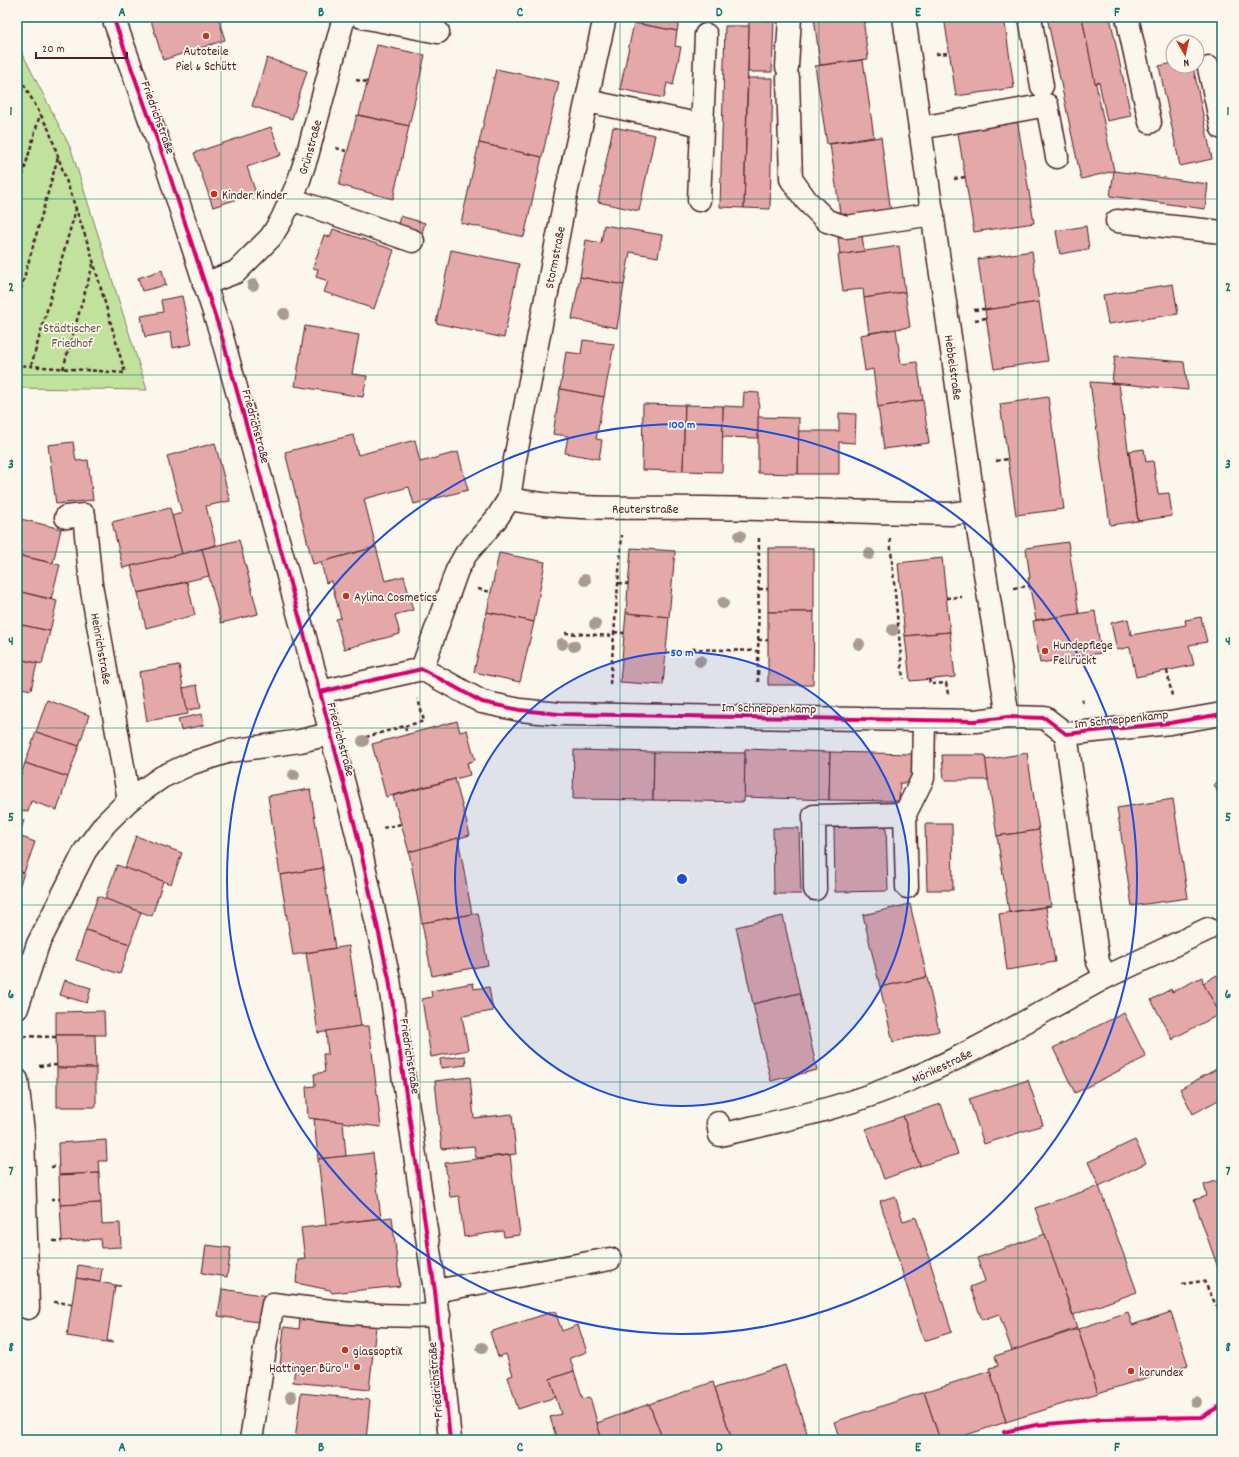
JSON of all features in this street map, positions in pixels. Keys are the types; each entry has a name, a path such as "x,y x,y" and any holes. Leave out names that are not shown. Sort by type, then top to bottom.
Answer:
{"street":[{"name":"Friedrichstraße","path":"113,17 167,167 238,395 320,692 357,834 390,979 435,1291 450,1440"},
{"name":"Grünstraße","path":"204,284 236,272 271,237 291,199 308,156 344,17"},
{"path":"362,17 438,32"},
{"name":"Stormstraße","path":"509,499 515,459 566,194 605,17"},
{"path":"790,17 788,72 791,179 806,200 827,220 846,227 933,214"},
{"name":"Hebbelstraße","path":"904,17 975,511 1008,717"},
{"path":"1030,17 1042,86"},
{"path":"1127,17 1150,122"},
{"path":"699,200 706,35"},
{"path":"1209,68 1221,115"},
{"path":"587,101 702,126"},
{"path":"920,128 1047,105 1057,157"},
{"path":"291,199 413,241"},
{"path":"1117,221 1222,232"},
{"path":"320,692 417,670 457,570 466,554 497,518 509,499"},
{"name":"Reuterstraße","path":"509,499 541,505 950,514 975,511"},
{"name":"Heinrichstraße","path":"66,517 84,515 91,585 129,800"},
{"name":"Im Schneppenkamp","path":"417,670 482,702 520,710 559,714 974,721 1008,717 1045,718 1066,734 1170,723 1222,714"},
{"path":"906,887 905,814 923,778 924,720"},
{"path":"1066,734 1098,962 1106,976"},
{"path":"17,1008 38,944 85,851 105,824 129,800 162,777 192,763 230,751 300,741 332,740"},
{"path":"815,889 814,816 905,814"},
{"name":"Mörikestraße","path":"718,1123 720,1135 842,1104 887,1089 978,1046 1106,976 1208,929"},
{"path":"17,1080 23,1132 21,1200 22,1262 28,1308"},
{"path":"435,1291 610,1260"},
{"path":"251,1440 273,1304 338,1312 402,1317 438,1315"}],"path":[{"path":"17,72 49,130 94,262 125,373 17,365"},
{"path":"349,78 367,82"},
{"path":"17,92 21,79"},
{"path":"17,196 40,114"},
{"path":"17,303 58,157"},
{"path":"31,366 76,209"},
{"path":"63,369 94,262"},
{"path":"994,461 1008,459"},
{"path":"610,684 624,507"},
{"path":"758,682 760,509"},
{"path":"887,513 902,679"},
{"path":"618,584 628,584"},
{"path":"1006,589 1029,586"},
{"path":"758,589 768,589"},
{"path":"483,590 491,592"},
{"path":"946,598 956,598"},
{"path":"565,633 624,633"},
{"path":"758,640 768,640"},
{"path":"692,649 758,650"},
{"path":"332,740 424,721 417,670"},
{"path":"1166,671 1173,700"},
{"path":"929,679 930,684 946,683 948,695"},
{"path":"405,726 407,735"},
{"path":"17,1036 56,1037"},
{"path":"1182,1284 1204,1281 1216,1305 1222,1312"},
{"path":"1004,1432 1036,1425 1104,1419 1201,1417 1222,1405"}],"green space":[{"name":"Städtischer Friedhof","path":"17,43 71,149 147,390 17,388"}],"building":[{"path":"150,17 218,17 225,40 163,60"},
{"path":"635,17 680,17 677,31 634,23"},
{"path":"814,17 863,17 868,59 820,65"},
{"path":"944,17 1004,17 1014,88 956,96"},
{"path":"1047,17 1082,17 1114,171 1081,179"},
{"path":"1082,17 1110,17 1131,116 1107,121 1099,82 1095,83"},
{"path":"749,20 774,21 772,72 748,72"},
{"path":"634,23 677,31 675,46 681,47 673,85 667,83 664,98 620,89"},
{"path":"725,26 749,26 744,208 720,207"},
{"path":"377,45 425,55 409,126 359,115"},
{"path":"267,58 307,71 292,119 252,106"},
{"path":"863,60 874,137 827,144 815,66"},
{"path":"1165,65 1165,74 1195,74 1212,159 1180,166 1159,66"},
{"path":"496,69 559,82 542,157 479,143"},
{"path":"748,78 773,78 770,209 744,208"},
{"path":"357,115 409,126 393,199 339,185"},
{"path":"1017,118 1034,223 974,232 957,127"},
{"path":"271,127 281,155 247,167 256,193 213,207 194,153"},
{"path":"613,127 655,135 639,211 598,202"},
{"path":"881,137 891,213 841,220 830,144"},
{"path":"479,143 542,157 524,237 461,223"},
{"path":"1114,171 1208,184 1205,209 1110,196"},
{"path":"400,216 425,223 421,236 397,229"},
{"path":"604,225 662,235 658,257 630,252 624,285 580,277 586,240 601,243"},
{"path":"1086,226 1089,249 1060,254 1056,231"},
{"path":"333,229 394,250 374,309 324,292 328,281 316,277 318,269 313,268 324,235 330,237"},
{"path":"862,235 864,251 840,255 838,238"},
{"path":"899,246 905,292 864,298 863,289 843,291 838,255"},
{"path":"451,250 519,264 504,338 436,323"},
{"path":"1032,251 1039,302 985,310 978,259"},
{"path":"162,270 166,285 142,291 138,278"},
{"path":"580,277 624,285 617,328 572,319"},
{"path":"1173,284 1178,314 1108,324 1103,295"},
{"path":"905,292 910,327 869,333 864,298"},
{"path":"182,296 192,344 173,348 171,332 145,337 141,316 163,312 161,300"},
{"path":"1039,302 1048,361 994,369 985,310"},
{"path":"305,326 359,335 352,374 367,376 363,397 295,386"},
{"path":"896,329 901,364 917,362 923,400 878,407 873,369 865,371 860,335"},
{"path":"583,340 614,344 604,397 560,389 566,352 581,354"},
{"path":"1115,356 1184,362 1188,390 1112,383"},
{"path":"1090,382 1119,384 1138,521 1110,525"},
{"path":"560,389 604,397 596,439 602,440 599,459 565,453 568,436 553,434"},
{"path":"744,392 759,393 758,438 722,437 723,406 743,407"},
{"path":"1048,397 1064,509 1016,515 1000,404"},
{"path":"923,400 929,443 884,449 878,407"},
{"path":"643,404 685,405 683,471 642,470"},
{"path":"685,405 723,406 722,472 683,471"},
{"path":"839,413 856,414 855,443 839,442 839,474 798,474 798,431 839,431"},
{"path":"758,417 799,418 798,474 758,473"},
{"path":"353,435 358,455 415,440 420,462 458,452 468,490 414,504 409,487 364,499 376,547 313,564 285,452"},
{"path":"73,442 76,461 88,460 93,500 56,504 48,445"},
{"path":"215,443 230,501 206,506 216,545 182,554 172,516 182,513 167,456"},
{"path":"1144,449 1146,462 1153,461 1158,494 1169,493 1172,516 1138,521 1129,451"},
{"path":"170,508 182,554 123,568 112,522"},
{"path":"17,518 61,529 53,563 17,555"},
{"path":"239,540 258,614 221,623 202,549"},
{"path":"1068,542 1079,614 1036,620 1028,578 1030,578 1026,548"},
{"path":"376,547 385,581 404,576 413,610 395,615 400,634 344,649 336,619 341,618 331,581 326,583 321,562"},
{"path":"631,548 675,551 669,617 626,613"},
{"path":"768,548 814,548 814,612 768,612"},
{"path":"202,549 209,576 138,593 131,566"},
{"path":"499,553 545,562 534,622 487,612"},
{"path":"17,555 60,565 51,599 17,591"},
{"path":"942,558 950,632 905,636 898,563"},
{"path":"187,582 195,615 146,628 138,593"},
{"path":"17,591 57,601 50,631 17,624"},
{"path":"1095,611 1101,653 1040,663 1033,621"},
{"path":"487,612 534,622 520,682 474,672"},
{"path":"768,612 814,612 813,685 768,685"},
{"path":"626,613 669,617 663,685 620,682"},
{"path":"1201,617 1207,642 1189,645 1194,665 1136,677 1130,647 1117,650 1111,623 1128,619 1131,635 1186,625 1185,620"},
{"path":"17,624 50,631 42,664 17,659"},
{"path":"950,632 955,677 910,681 905,636"},
{"path":"17,659 37,663 31,690 17,687"},
{"path":"179,665 188,714 147,721 139,672"},
{"path":"197,685 201,708 187,710 183,688"},
{"path":"47,700 89,715 79,746 36,732"},
{"path":"202,714 204,725 181,730 178,719"},
{"path":"457,721 460,732 467,730 475,760 467,763 470,775 386,797 372,744"},
{"path":"36,732 79,746 68,777 25,763"},
{"path":"745,749 830,752 829,800 744,797"},
{"path":"574,750 654,752 653,800 573,799"},
{"path":"654,752 745,753 744,802 653,800"},
{"path":"830,752 912,754 911,783 900,783 899,801 829,800"},
{"path":"1027,753 1039,830 997,836 985,760"},
{"path":"942,755 985,755 988,780 944,780"},
{"path":"25,763 68,777 57,810 31,801 28,812 17,809 17,786"},
{"path":"455,779 470,835 409,852 393,796"},
{"path":"1222,780 1222,801 1214,784"},
{"path":"310,789 323,868 280,875 268,796"},
{"path":"1173,799 1188,898 1132,906 1117,808"},
{"path":"17,818 24,820 19,836 35,842 24,873 17,871"},
{"path":"925,824 952,824 953,890 927,890"},
{"path":"886,826 888,891 835,892 834,827"},
{"path":"773,828 799,828 801,894 774,894"},
{"path":"1039,830 1051,906 1009,912 997,836"},
{"path":"136,836 182,853 171,884 125,868"},
{"path":"458,838 472,914 422,923 409,852"},
{"path":"117,865 163,881 152,916 105,899"},
{"path":"323,868 335,948 293,955 280,875"},
{"path":"17,871 24,873 17,893"},
{"path":"98,896 141,912 130,944 86,930"},
{"path":"910,904 927,977 880,987 863,915"},
{"path":"1046,907 1055,962 1007,970 999,914"},
{"path":"478,913 488,965 432,976 422,923"},
{"path":"783,916 800,993 753,1004 736,927"},
{"path":"86,930 130,944 120,974 76,960"},
{"path":"349,946 361,1026 318,1033 306,953"},
{"path":"1217,975 1222,984 1222,1004 1216,1007 1203,983"},
{"path":"927,977 939,1031 893,1042 880,987"},
{"path":"1202,977 1203,983 1220,1014 1174,1038 1173,1040 1151,1000 1171,989 1172,992"},
{"path":"65,980 91,988 87,1003 60,995"},
{"path":"473,983 474,989 489,987 493,1011 462,1016 468,1050 431,1057 422,999 432,997 431,991"},
{"path":"800,993 817,1070 771,1081 753,1004"},
{"path":"104,1011 105,1035 56,1035 56,1012"},
{"path":"1124,1013 1146,1057 1075,1093 1053,1048"},
{"path":"369,1026 381,1127 308,1118 306,1087 315,1086 314,1074 325,1072 323,1054 328,1054 326,1031"},
{"path":"56,1035 95,1035 96,1068 57,1068"},
{"path":"465,1056 466,1065 441,1068 440,1059"},
{"path":"1222,1066 1222,1098 1193,1114 1180,1089"},
{"path":"57,1068 96,1068 96,1107 57,1107"},
{"path":"470,1077 474,1118 512,1114 516,1154 476,1158 474,1146 442,1149 435,1081"},
{"path":"1028,1080 1043,1125 984,1144 969,1099"},
{"path":"941,1104 958,1154 920,1166 903,1116"},
{"path":"903,1116 920,1166 884,1179 866,1129"},
{"path":"314,1119 343,1122 346,1156 318,1159"},
{"path":"106,1140 107,1161 98,1161 99,1173 59,1175 58,1143"},
{"path":"1135,1140 1146,1163 1099,1186 1088,1162"},
{"path":"373,1153 381,1218 326,1225 318,1159"},
{"path":"510,1155 520,1235 504,1237 503,1231 464,1237 459,1196 450,1197 445,1163"},
{"path":"99,1173 101,1203 60,1205 59,1175"},
{"path":"1222,1179 1222,1279 1194,1200 1207,1196 1204,1185"},
{"path":"1099,1186 1137,1292 1073,1315 1035,1208"},
{"path":"895,1196 903,1221 916,1217 952,1332 924,1341 880,1201"},
{"path":"101,1203 102,1224 120,1223 121,1247 101,1248 100,1239 62,1241 60,1205"},
{"path":"392,1217 400,1286 332,1293 330,1290 296,1283 298,1260 305,1259 301,1228"},
{"path":"1045,1234 1077,1328 1012,1351 999,1314 982,1320 970,1287 985,1281 977,1258"},
{"path":"206,1245 231,1248 227,1277 202,1273"},
{"path":"78,1265 102,1269 100,1282 76,1278"},
{"path":"76,1278 121,1286 115,1286 107,1341 113,1341 113,1343 67,1336"},
{"path":"222,1289 268,1296 264,1323 218,1316"},
{"path":"555,1311 562,1331 578,1325 587,1352 570,1358 574,1371 550,1379 556,1397 518,1409 508,1377 513,1375 506,1354 498,1357 490,1332"},
{"path":"1128,1312 1132,1325 1171,1312 1188,1365 1098,1393 1078,1329"},
{"path":"300,1318 376,1326 369,1390 293,1382 295,1368 280,1366 284,1327 299,1329"},
{"path":"1078,1329 1098,1393 1006,1422 989,1368 998,1366 995,1356"},
{"path":"785,1365 809,1439 773,1440 772,1437 762,1440 732,1440 715,1388"},
{"path":"574,1371 583,1399 590,1397 602,1440 557,1440 550,1417 561,1414 550,1379"},
{"path":"990,1371 1006,1422 951,1440 940,1440 924,1392"},
{"path":"713,1382 731,1437 722,1440 663,1440 649,1404"},
{"path":"924,1392 940,1440 840,1440 834,1422"},
{"path":"301,1393 370,1400 366,1440 295,1440"},
{"path":"649,1404 663,1440 602,1440 597,1423"}],"cycle path":[{"path":"113,17 167,167 222,337 320,692 357,834 389,979 435,1291 450,1440"},
{"path":"320,692 422,669 482,702 520,710 559,714 975,721 1008,717 1045,718 1066,734 1170,723 1222,714"},
{"path":"1004,1432 1036,1425 1104,1419 1201,1417 1222,1405"}],"place":[{"name":"Autoteile Piel & Schütt","path":"206,36"},
{"name":"Kinder Kinder","path":"214,194"},
{"name":"Aylina Cosmetics","path":"346,596"},
{"name":"Hundepflege Fellrückt","path":"1045,651"},
{"name":"glassoptiX","path":"345,1350"},
{"name":"Hattinger Büro \"","path":"357,1367"},
{"name":"korundex","path":"1131,1371"}]}
